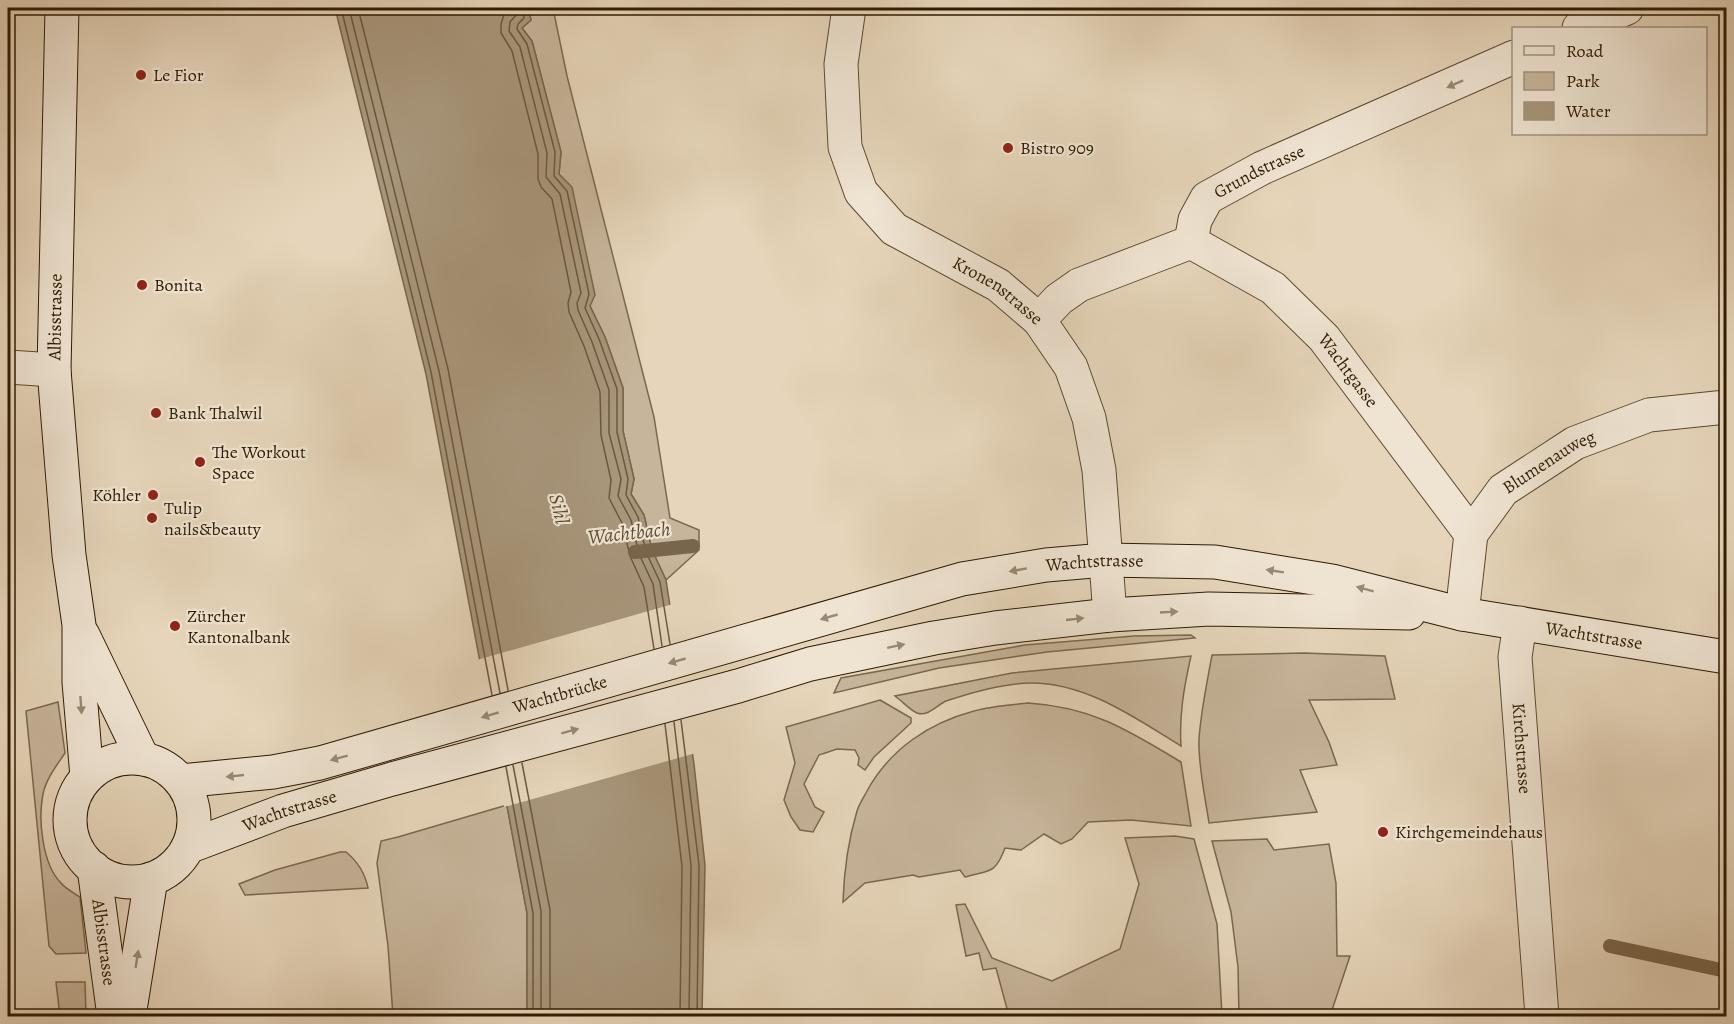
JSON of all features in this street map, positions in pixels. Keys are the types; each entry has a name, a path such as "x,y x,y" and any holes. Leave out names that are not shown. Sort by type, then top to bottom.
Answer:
{"main road":[{"name":"Albisstrasse","path":"62,8 54,370 69,555 79,625 79,682 87,777"},
{"name":"Kronenstrasse","path":"849,8 841,64 845,147 861,192 894,229 998,285 1039,320 1071,367 1089,418 1099,470 1110,615"},
{"path":"1581,27 1627,8"},
{"name":"Grundstrasse","path":"1191,242 1195,220 1207,198 1262,168 1512,58"},
{"path":"1039,320 1059,299 1079,285 1191,242"},
{"name":"Wachtgasse","path":"1191,242 1273,288 1324,338 1471,534"},
{"path":"8,367 54,370"},
{"name":"Blumenauweg","path":"1462,614 1471,534 1503,490 1575,443 1649,415 1726,407"},
{"name":"Wachtstrasse","path":"733,645 962,579 1046,565 1105,560 1226,564 1332,580 1462,614 1726,657"},
{"name":"Wachtstrasse","path":"738,686 810,664 934,638 995,627 1110,615 1209,609 1462,614"},
{"name":"Kirchstrasse","path":"1520,623 1515,657 1542,1017"},
{"name":"Albisstrasse","path":"79,625 143,759"},
{"name":"Wachtbrücke","path":"388,745 733,645"},
{"name":"Wachtbrücke","path":"392,779 738,686"},
{"name":"Wachtstrasse","path":"181,781 273,772 320,763 388,745"},
{"path":"128,758 143,759 157,763 170,771 189,793 193,806 193,834 188,847 173,866 151,879 121,880 106,876 94,868 82,855 74,841 71,808 87,777 99,768 113,761 128,758"},
{"name":"Wachtstrasse","path":"188,847 283,811 392,779"},
{"name":"Albisstrasse","path":"94,868 114,1017"},
{"name":"Albisstrasse","path":"129,1017 151,879"}],"green space":[{"path":"528,8 553,8 567,76 654,417 670,518 699,530 699,550 666,580 652,550 644,515 631,494 634,479 623,431 623,388 605,337 590,306 559,174 561,152 532,41 522,28 531,20"},
{"path":"1191,635 1195,638 1047,652 939,668 834,693 841,678 1025,645 1134,636"},
{"path":"1304,653 1385,656 1395,699 1309,700 1337,765 1300,770 1317,812 1209,823 1199,739 1212,655"},
{"path":"1191,656 1183,701 1181,746 1110,704 1072,689 1052,685 1021,683 988,689 946,701 929,712 921,714 912,710 895,696 1012,673"},
{"path":"880,700 911,718 911,723 874,757 865,770 858,765 859,758 855,750 837,749 819,755 804,784 815,807 824,812 813,832 800,830 791,817 784,800 795,763 786,727"},
{"path":"58,702 65,753 44,788 41,828 49,865 61,883 80,897 86,953 56,954 49,946 26,711"},
{"path":"1028,703 1051,705 1091,715 1126,730 1181,762 1191,826 1131,820 1088,822 1072,839 1061,844 1044,834 1021,850 1005,848 998,863 986,872 965,877 960,870 865,883 843,902 847,856 857,811 876,776 887,762 912,740 957,716 980,709"},
{"path":"507,805 527,913 527,1016 393,1016 388,946 377,863 381,841"},
{"path":"1175,836 1194,839 1217,924 1222,1016 1009,1016 996,968 983,970 979,953 966,956 956,905 965,904 992,958 1052,981 1120,949 1139,884 1125,838"},
{"path":"1267,839 1274,850 1329,844 1336,883 1337,956 1350,956 1330,1016 1239,1016 1238,967 1231,912 1212,841"},
{"path":"346,852 357,863 363,872 368,888 245,895 239,884 275,870"},
{"path":"56,982 85,982 86,1016 60,1016"}],"water":[{"name":"Sihl","path":"335,8 528,8 531,20 522,28 532,41 561,152 559,174 572,187 595,295 590,306 605,337 623,388 623,431 634,479 631,494 644,515 652,550 666,580 694,764 705,865 702,1016 527,1016 527,913 426,374"}],"pier":[{"path":"673,604 696,753 504,807 477,660"}],"waterway":[{"name":"Wachtbach","path":"635,552 693,546"},
{"name":"Wachtbach","path":"1610,946 1726,971"}],"place":[{"name":"Le Fior","path":"141,75"},
{"name":"Bistro 909","path":"1008,148"},
{"name":"Bonita","path":"142,285"},
{"name":"Bank Thalwil","path":"156,413"},
{"name":"The Workout Space","path":"200,462"},
{"name":"Köhler","path":"153,495"},
{"name":"Tulip nails&beauty","path":"152,518"},
{"name":"Zürcher Kantonalbank","path":"175,626"},
{"name":"Kirchgemeindehaus","path":"1383,832"}]}
